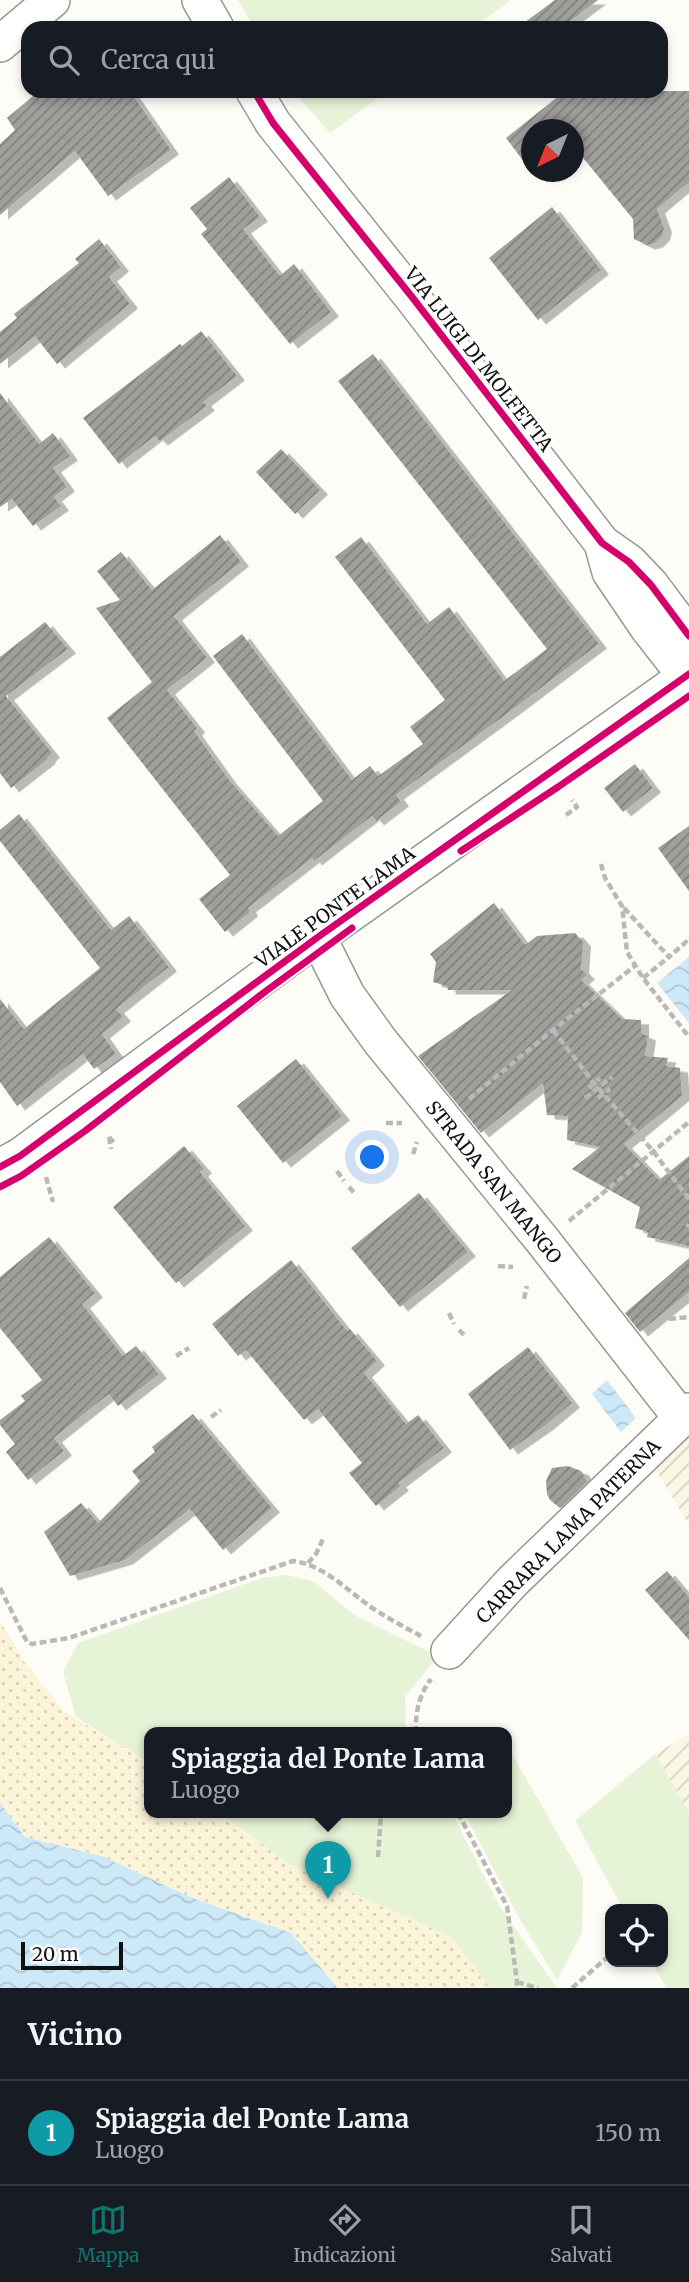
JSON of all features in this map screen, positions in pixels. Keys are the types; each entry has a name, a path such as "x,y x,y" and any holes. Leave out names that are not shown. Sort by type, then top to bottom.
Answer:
{"street":[{"path":"27,21 52,0"},
{"path":"200,0 212,21"},
{"path":"0,44 21,26"},
{"name":"VIA LUIGI DI MOLFETTA","path":"258,98 273,123 412,297 602,544 629,562 651,585 689,636"},
{"name":"VIA LUIGI DI MOLFETTA","path":"602,544 610,572 648,628 673,660 689,667"},
{"name":"VIALE PONTE LAMA","path":"0,1167 31,1148 318,937 689,674"},
{"name":"STRADA SAN MANGO","path":"318,937 346,995 380,1041 685,1415"},
{"name":"CARRARA LAMA PATERNA","path":"449,1651 512,1582 685,1415"}],"path":[{"path":"566,815 577,807 572,800"},
{"path":"601,864 605,878 622,906 669,957"},
{"path":"622,906 627,951 643,978 689,1037"},
{"path":"643,978 686,943 689,946"},
{"path":"459,1107 635,966"},
{"path":"553,1030 689,1199"},
{"path":"585,1098 612,1077"},
{"path":"589,1088 600,1078"},
{"path":"598,1098 610,1089"},
{"path":"568,1222 689,1122"},
{"path":"386,1123 403,1123"},
{"path":"111,1149 109,1136 116,1145"},
{"path":"413,1154 418,1142"},
{"path":"337,1171 344,1181"},
{"path":"46,1176 53,1202"},
{"path":"349,1187 356,1195"},
{"path":"498,1266 513,1267"},
{"path":"524,1299 527,1286"},
{"path":"449,1313 454,1324"},
{"path":"669,1320 689,1317"},
{"path":"459,1330 466,1337"},
{"path":"176,1356 189,1348"},
{"path":"211,1417 221,1410"},
{"path":"308,1563 324,1537"},
{"path":"0,1588 27,1642 32,1644 69,1637 293,1561 308,1563 377,1611 449,1651 422,1694 416,1715 416,1727"},
{"path":"377,1857 381,1818"},
{"path":"461,1818 507,1906 517,1985 537,1988"},
{"path":"572,1988 605,1959"}],"shaded area":[{"path":"689,1429 689,1525 653,1465"},
{"path":"689,1734 689,1811 655,1754"}],"green space":[{"path":"238,0 511,0 482,21 250,21"},
{"path":"299,98 378,98 330,133"},
{"path":"286,1575 313,1581 356,1616 438,1656 405,1697 406,1727 144,1727 144,1760 76,1717 63,1672 78,1643 262,1578"},
{"path":"512,1754 583,1878 582,1933 557,1980 519,1918 467,1818 512,1818"},
{"path":"655,1754 689,1811 689,1988 666,1988 655,1967 668,1967 668,1904 620,1904 575,1821"},
{"path":"227,1818 455,1818 499,1905 557,1988 490,1988 451,1937 290,1865"}],"sand":[{"path":"0,1621 25,1663 64,1711 144,1760 144,1818 227,1818 290,1865 451,1937 490,1988 338,1988 291,1933 190,1897 102,1856 25,1837 0,1803"}],"water":[{"path":"689,957 689,1023 657,983"},
{"path":"607,1380 636,1418 621,1432 592,1394"},
{"path":"0,1803 25,1837 102,1856 190,1897 291,1933 338,1988 0,1988"}],"building":[{"path":"555,0 598,0 570,21 526,21"},
{"path":"668,91 689,91 689,182 657,209 664,228 662,236 655,243 647,245 634,239 633,219 584,159 584,119 530,119 556,98 668,98"},
{"path":"31,98 135,98 171,150 108,196 75,151 0,215 0,144 15,130 7,118"},
{"path":"521,126 521,158 506,138"},
{"path":"229,177 260,217 243,229 280,276 294,264 331,312 290,344 201,234 207,229 190,208"},
{"path":"552,207 601,270 538,320 489,258"},
{"path":"99,239 121,267 109,277 130,304 57,364 35,336 0,364 0,332 17,318 14,314 79,263 75,259"},
{"path":"201,331 237,376 203,402 207,406 160,441 155,436 119,464 83,418"},
{"path":"373,354 599,644 396,795 401,802 376,821 372,816 314,861 312,858 248,908 250,912 225,932 199,899 230,875 107,718 152,682 96,608 120,600 97,571 121,552 152,590 220,535 241,562 174,616 207,658 167,690 197,728 194,731 229,780 278,836 323,801 213,656 242,634 352,780 370,766 378,776 423,744 410,727 445,700 335,557 361,537 427,624 449,607 504,681 547,649 338,381"},
{"path":"0,393 39,444 53,433 70,456 53,468 67,487 54,497 61,506 33,526 12,499 0,507"},
{"path":"281,449 320,490 295,514 256,472"},
{"path":"45,622 68,649 6,696 52,753 11,788 0,773 0,657"},
{"path":"635,764 653,788 623,812 604,788"},
{"path":"19,814 111,930 129,916 169,967 116,1009 123,1017 102,1034 116,1054 94,1069 83,1054 17,1106 0,1082 0,999 24,1029 100,968 0,841 0,830"},
{"path":"689,826 689,891 658,848"},
{"path":"494,903 525,945 537,936 575,933 583,942 581,969 587,975 581,980 622,1019 641,1020 641,1033 648,1036 645,1056 668,1058 666,1066 680,1068 682,1096 624,1144 659,1180 689,1156 689,1246 647,1237 648,1232 635,1228 640,1207 572,1169 600,1147 567,1140 568,1116 547,1115 543,1083 481,1133 418,1056 512,990 448,990 447,986 433,982 436,962 430,954"},
{"path":"296,1059 342,1116 283,1163 237,1106"},
{"path":"184,1146 204,1169 200,1172 245,1226 176,1283 113,1207"},
{"path":"419,1193 468,1252 400,1307 351,1248"},
{"path":"49,1237 95,1293 82,1304 123,1356 136,1346 159,1374 118,1406 109,1394 54,1438 64,1451 28,1480 6,1452 15,1444 0,1425 0,1420 25,1401 21,1396 42,1380 0,1328 0,1277"},
{"path":"689,1258 689,1292 640,1332 625,1313"},
{"path":"291,1260 347,1331 350,1329 377,1361 364,1373 406,1424 418,1415 444,1448 398,1483 401,1486 376,1506 349,1473 362,1463 318,1409 304,1420 246,1350 238,1356 212,1324"},
{"path":"528,1347 572,1403 510,1450 468,1394"},
{"path":"193,1414 272,1508 223,1550 190,1509 125,1560 70,1576 44,1532 81,1503 98,1523 140,1481 132,1471 155,1452 152,1447"},
{"path":"568,1466 581,1471 587,1481 560,1508 550,1500 546,1481 552,1468"},
{"path":"667,1571 689,1597 689,1640 645,1590"}],"cycle path":[{"path":"258,98 273,123 412,297 602,543 629,562 651,585 689,636"},
{"path":"0,1167 20,1156 318,937 689,674"},
{"path":"461,851 689,696"},
{"path":"0,1187 21,1176 85,1131 352,928"}],"place":[{"name":"Spiaggia del Ponte Lama","path":"328,1899"}]}
